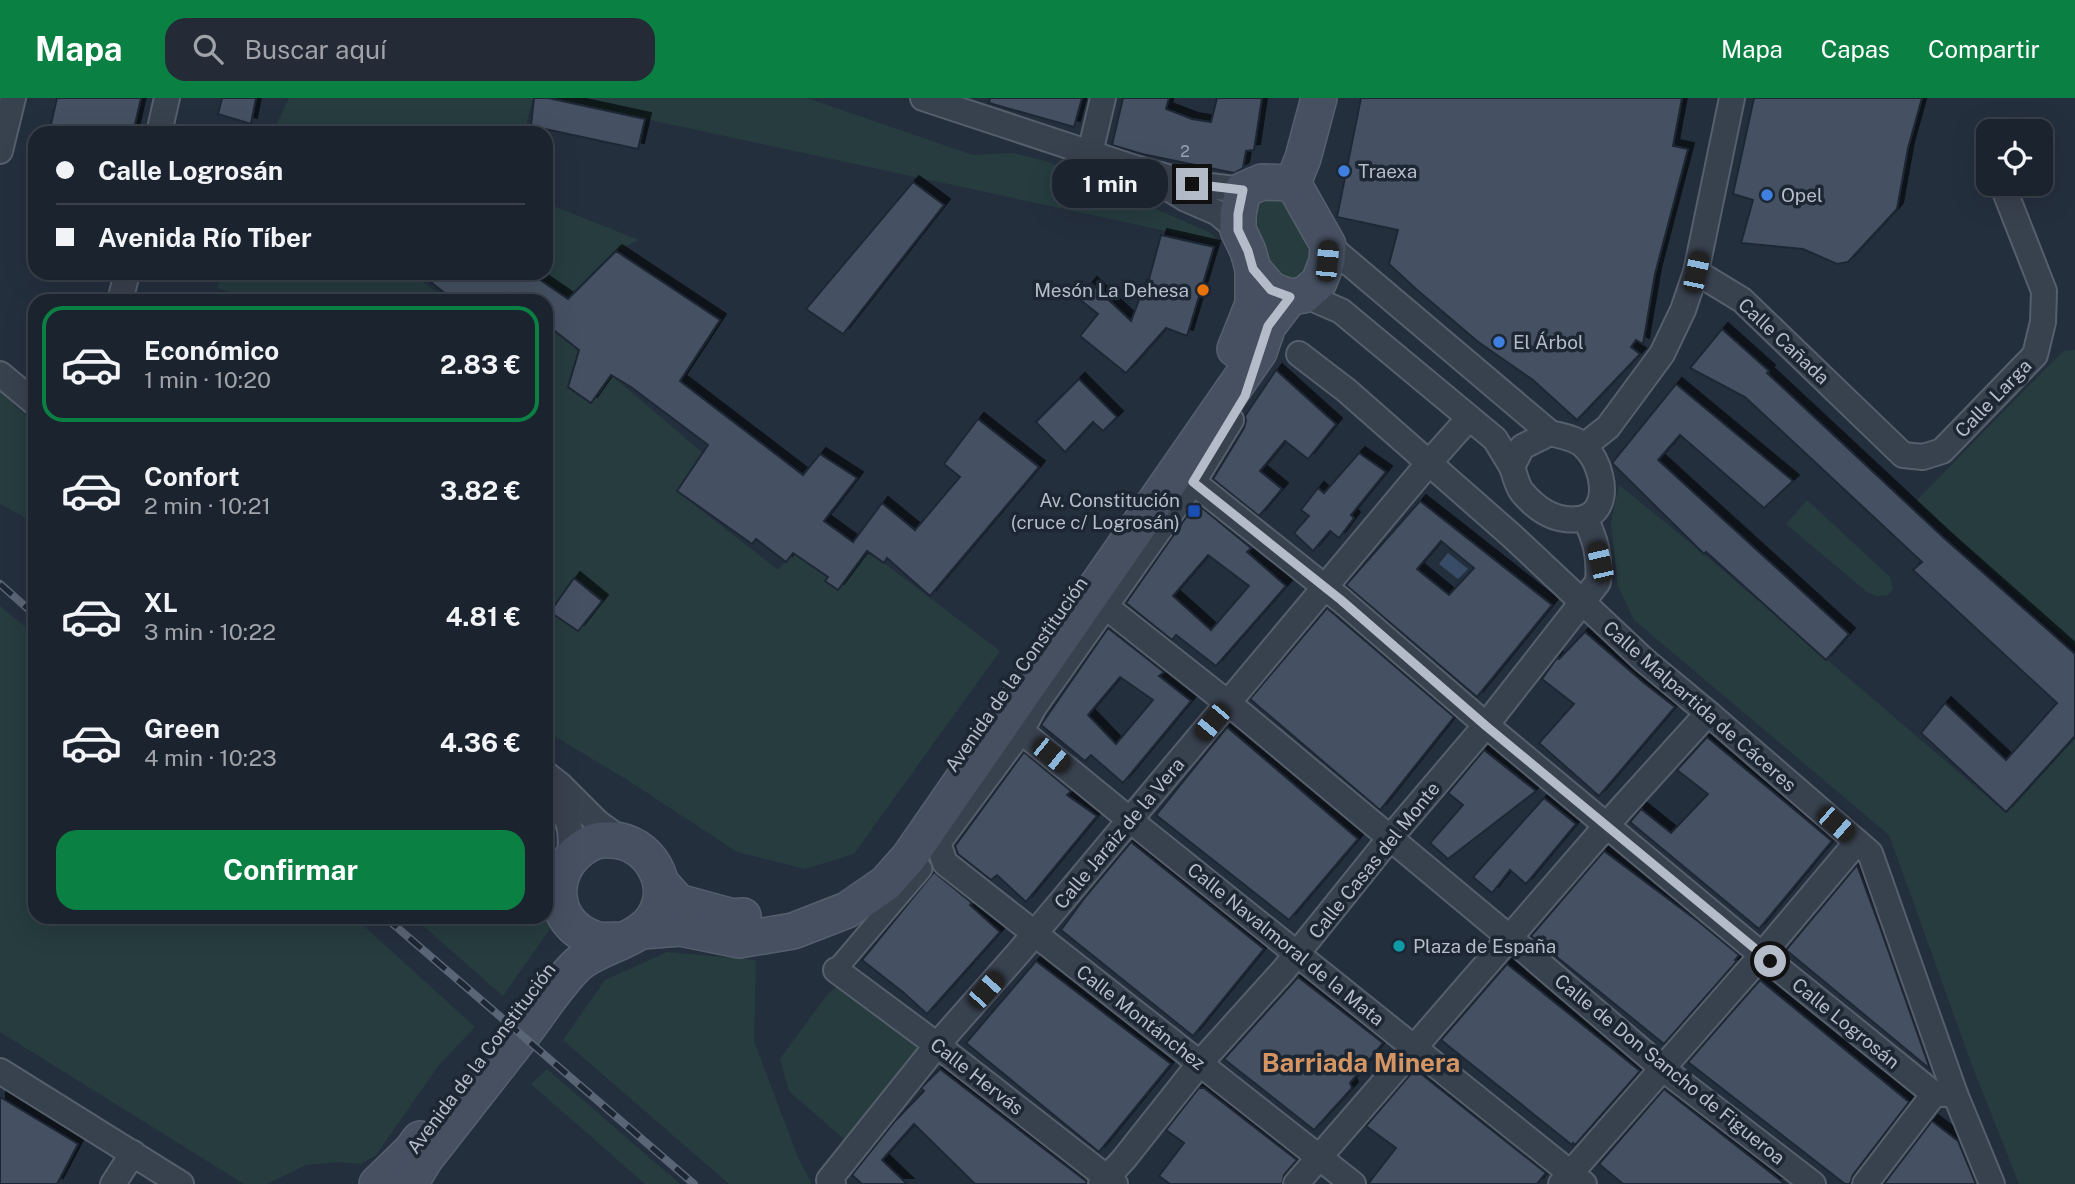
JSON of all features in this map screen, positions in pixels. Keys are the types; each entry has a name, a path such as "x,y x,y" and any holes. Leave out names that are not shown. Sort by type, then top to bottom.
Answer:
{"main road":[{"path":"1293,183 1303,158 1319,98"},
{"path":"1262,182 1293,183 1328,245 1327,261 1320,282 1297,296 1271,290 1253,269 1238,230 1243,190 1262,182"},
{"name":"Avenida de la Constitución","path":"661,883 678,902 733,917 788,914 832,897 899,846 1007,686 1214,393 1253,304 1253,269"},
{"name":"Avenida de la Constitución","path":"410,1184 425,1159 576,965 632,936 680,928 739,940 793,931 847,910 886,883 909,856 1259,352 1268,326 1297,296"},
{"path":"600,840 623,841 640,848 653,862 661,883 661,899 655,916 632,936 597,940 579,932 569,922 562,911 558,892 561,873 570,858 581,848 600,840"},
{"name":"Avenida de la Constitución","path":"377,1184 411,1151 562,951 569,922"}],"street":[{"path":"0,151 13,98"},
{"path":"161,126 167,98"},
{"path":"923,98 986,108 1090,153 1135,168 1192,184 1243,190"},
{"path":"1090,153 1103,98"},
{"path":"1584,446 1608,427 1662,354 1684,310 1696,272 1732,98"},
{"path":"1135,168 1186,199 1218,213 1238,230"},
{"name":"Calle Larga","path":"1903,455 1923,457 1942,451 2035,355 2043,323 2043,291 2007,196"},
{"path":"1297,296 1341,311 1494,439 1512,467 1520,490 1540,510 1564,521 1585,518 1596,509 1602,494 1598,467 1584,446 1566,436 1550,433 1328,245"},
{"name":"Calle Cañada","path":"1696,272 1742,300 1903,455"},
{"name":"Avenida de la Constitución","path":"938,843 1021,730 1034,707 1193,482 1245,396 1259,352"},
{"name":"Calle Malpartida de Cáceres","path":"1299,354 1346,390 1512,536 1644,660 1870,853 1944,1094 1992,1184"},
{"path":"0,374 28,397"},
{"name":"Calle Jaraiz de la Vera","path":"833,1184 829,1180 937,1045 1035,934 1469,418"},
{"path":"1512,467 1521,447 1550,433"},
{"name":"Calle Logrosán","path":"1193,482 1325,587 1486,726 1762,955 1944,1094"},
{"name":"Calle Casas del Monte","path":"1108,1182 1200,1063 1297,953 1390,838 1486,726 1598,582 1600,562 1594,537 1585,518"},
{"name":"Calle de Don Sancho de Figueroa","path":"1105,606 1390,838 1662,1069 1813,1184"},
{"path":"1296,1184 1708,713"},
{"name":"Calle Navalmoral de la Mata","path":"1021,730 1414,1047 1572,1180"},
{"path":"553,780 597,822 623,841"},
{"path":"553,801 568,817 572,836 570,858"},
{"path":"1572,1180 1662,1069 1857,842"},
{"name":"Calle Montánchez","path":"938,843 945,863 1353,1184"},
{"path":"836,970 922,869"},
{"name":"Calle Hervás","path":"836,970 937,1045 1108,1182"},
{"path":"0,1071 181,1184"},
{"path":"1865,1184 1944,1094"},
{"path":"113,1184 132,1153"}],"green space":[{"path":"289,98 533,98 526,126 275,126"},
{"path":"548,98 807,98 973,155 1013,153 1046,161 1209,232 1222,243"},
{"path":"1282,196 1294,212 1314,266 1304,278 1281,281 1268,265 1250,215 1261,198"},
{"path":"553,206 639,240 616,251 573,303 541,280 553,280"},
{"path":"220,280 419,280 440,294 235,294 217,288"},
{"path":"553,331 579,350 568,387 591,402 611,375 703,453 677,491 778,570 793,553 841,586 866,553 884,563 1000,651 854,854 805,869 737,852 553,735"},
{"path":"2075,350 2075,647 1916,501 2063,351"},
{"path":"0,392 28,418 28,519 0,504"},
{"path":"1619,485 1704,554 2005,812 2075,736 2075,1184 2019,1184 1973,1068 1889,835 1634,620 1618,586 1611,523"},
{"path":"1807,500 1890,577 1893,589 1888,595 1876,596 1867,592 1786,524"},
{"path":"0,606 28,629 28,924 362,924 475,1027 439,1065 376,1155 361,1164 339,1162 306,1165 267,1184 244,1184 0,1032"},
{"path":"421,924 551,924 550,929 503,996"},
{"path":"667,952 756,960 754,1041 799,1160 812,1184 729,1184 563,1040 605,980"},
{"path":"843,981 926,1046 845,1140 789,1091 780,1059 827,995"},
{"path":"547,1069 680,1184 645,1184 531,1084"}],"water":[{"path":"1448,553 1468,569 1458,579 1439,564"}],"building":[{"path":"57,98 141,98 135,126 51,126"},
{"path":"222,98 256,98 251,124 218,114"},
{"path":"534,98 548,98 645,119 638,149 553,131 553,126 531,126"},
{"path":"990,98 1082,98 1074,127 989,103"},
{"path":"1123,98 1169,98 1166,109 1192,119 1211,122 1217,98 1262,98 1254,150 1246,151 1243,168 1234,173 1112,145"},
{"path":"1361,98 1682,98 1673,146 1688,149 1655,274 1643,344 1636,340 1631,347 1640,354 1577,420 1533,380 1477,341 1389,264 1398,230 1337,217"},
{"path":"1754,98 1922,98 1908,148 1897,209 1848,262 1837,264 1803,249 1741,243 1753,200 1733,194"},
{"path":"913,182 944,205 843,334 806,309"},
{"path":"1161,235 1214,247 1187,336 1166,328 1126,373 1080,336 1098,314 1078,298 1091,283 1131,321 1149,279"},
{"path":"616,251 720,320 680,381 803,475 820,454 857,478 824,521 853,542 882,503 915,530 960,477 944,464 978,419 1039,467 930,596 887,558 884,563 867,551 838,590 825,581 828,577 793,553 786,562 756,539 752,544 677,491 708,445 631,387 611,375 591,403 568,387 579,350 553,330 553,294 446,294 428,280 540,280 568,299"},
{"path":"1722,329 1945,539 2075,654 2075,736 2006,812 1921,733 1945,703 2006,760 2057,703 1913,570 1922,562 1745,397 1690,368"},
{"path":"1276,370 1336,424 1308,459 1285,441 1260,471 1282,489 1259,516 1213,479 1244,428 1245,416"},
{"path":"1079,379 1117,417 1103,431 1093,422 1065,452 1036,422"},
{"path":"1676,384 1793,481 1764,508 1680,435 1658,460 1849,634 1826,660 1706,552 1704,554 1612,463"},
{"path":"1359,453 1386,472 1351,515 1354,518 1339,538 1330,531 1313,551 1294,533 1309,516 1301,510 1318,488 1324,493"},
{"path":"1420,501 1552,605 1477,697 1346,585","holes":["1441,541 1474,568 1449,595 1417,569"]},
{"path":"1196,503 1251,548 1247,552 1286,586 1216,666 1176,635 1172,640 1126,603","holes":["1208,555 1249,586 1211,630 1173,596"]},
{"path":"574,578 602,601 578,631 553,614 553,608"},
{"path":"1327,608 1454,717 1380,810 1250,699"},
{"path":"1108,628 1164,672 1159,676 1191,701 1123,783 1091,755 1085,761 1041,725","holes":["1120,677 1153,700 1116,744 1088,715"]},
{"path":"1585,632 1675,707 1599,796 1539,743 1574,704 1542,679 1557,658"},
{"path":"1227,727 1358,839 1289,920 1156,815"},
{"path":"1707,737 1832,841 1759,929 1630,822 1641,809 1671,833 1708,794 1677,770"},
{"path":"1484,750 1536,791 1448,859 1430,843 1463,805 1448,793"},
{"path":"1024,752 1071,791 1067,795 1097,816 1026,902 997,875 991,880 958,854 955,846"},
{"path":"1544,798 1576,824 1526,884 1510,870 1492,893 1473,877"},
{"path":"1131,842 1264,949 1193,1036 1061,930"},
{"path":"1604,851 1739,955 1735,960 1737,961 1664,1044 1531,936"},
{"path":"1857,865 1881,930 1930,1069 1786,950"},
{"path":"934,872 972,903 970,905 1000,932 927,1014 862,960"},
{"path":"1036,961 1171,1064 1099,1152 966,1043"},
{"path":"1507,964 1640,1071 1575,1145 1441,1040"},
{"path":"1298,977 1383,1043 1350,1083 1352,1088 1314,1130 1224,1059"},
{"path":"1760,980 1909,1102 1853,1175 1850,1184 1845,1184 1688,1062"},
{"path":"940,1069 1087,1184 975,1184 914,1124 882,1160 907,1184 862,1184 852,1175 895,1121 924,1091 921,1088"},
{"path":"1415,1069 1546,1173 1537,1184 1368,1184 1396,1148 1366,1126"},
{"path":"1199,1088 1204,1088 1297,1160 1284,1175 1282,1184 1170,1184 1159,1176 1184,1143 1166,1130"},
{"path":"1664,1089 1785,1184 1623,1184 1599,1164"},
{"path":"0,1097 78,1144 57,1184 0,1184"},
{"path":"1932,1121 1958,1141 1976,1184 1884,1184"}],"railway":[{"path":"0,584 28,609"},
{"path":"393,924 694,1184"}],"place":[{"name":"Traexa","path":"1344,171"},
{"name":"Opel","path":"1767,195"},
{"name":"Mesón La Dehesa","path":"1203,290"},
{"name":"El Árbol","path":"1499,342"},
{"name":"Av. Constitución (cruce c/ Logrosán)","path":"1194,511"},
{"name":"Plaza de España","path":"1399,946"}],"district":[{"name":"Barriada Minera","path":"1361,1063"}],"route":[{"path":"1192,184 1243,190 1238,230 1253,269 1271,290 1290,297 1268,326 1245,396 1193,482 1341,600 1486,726 1770,961"}]}
